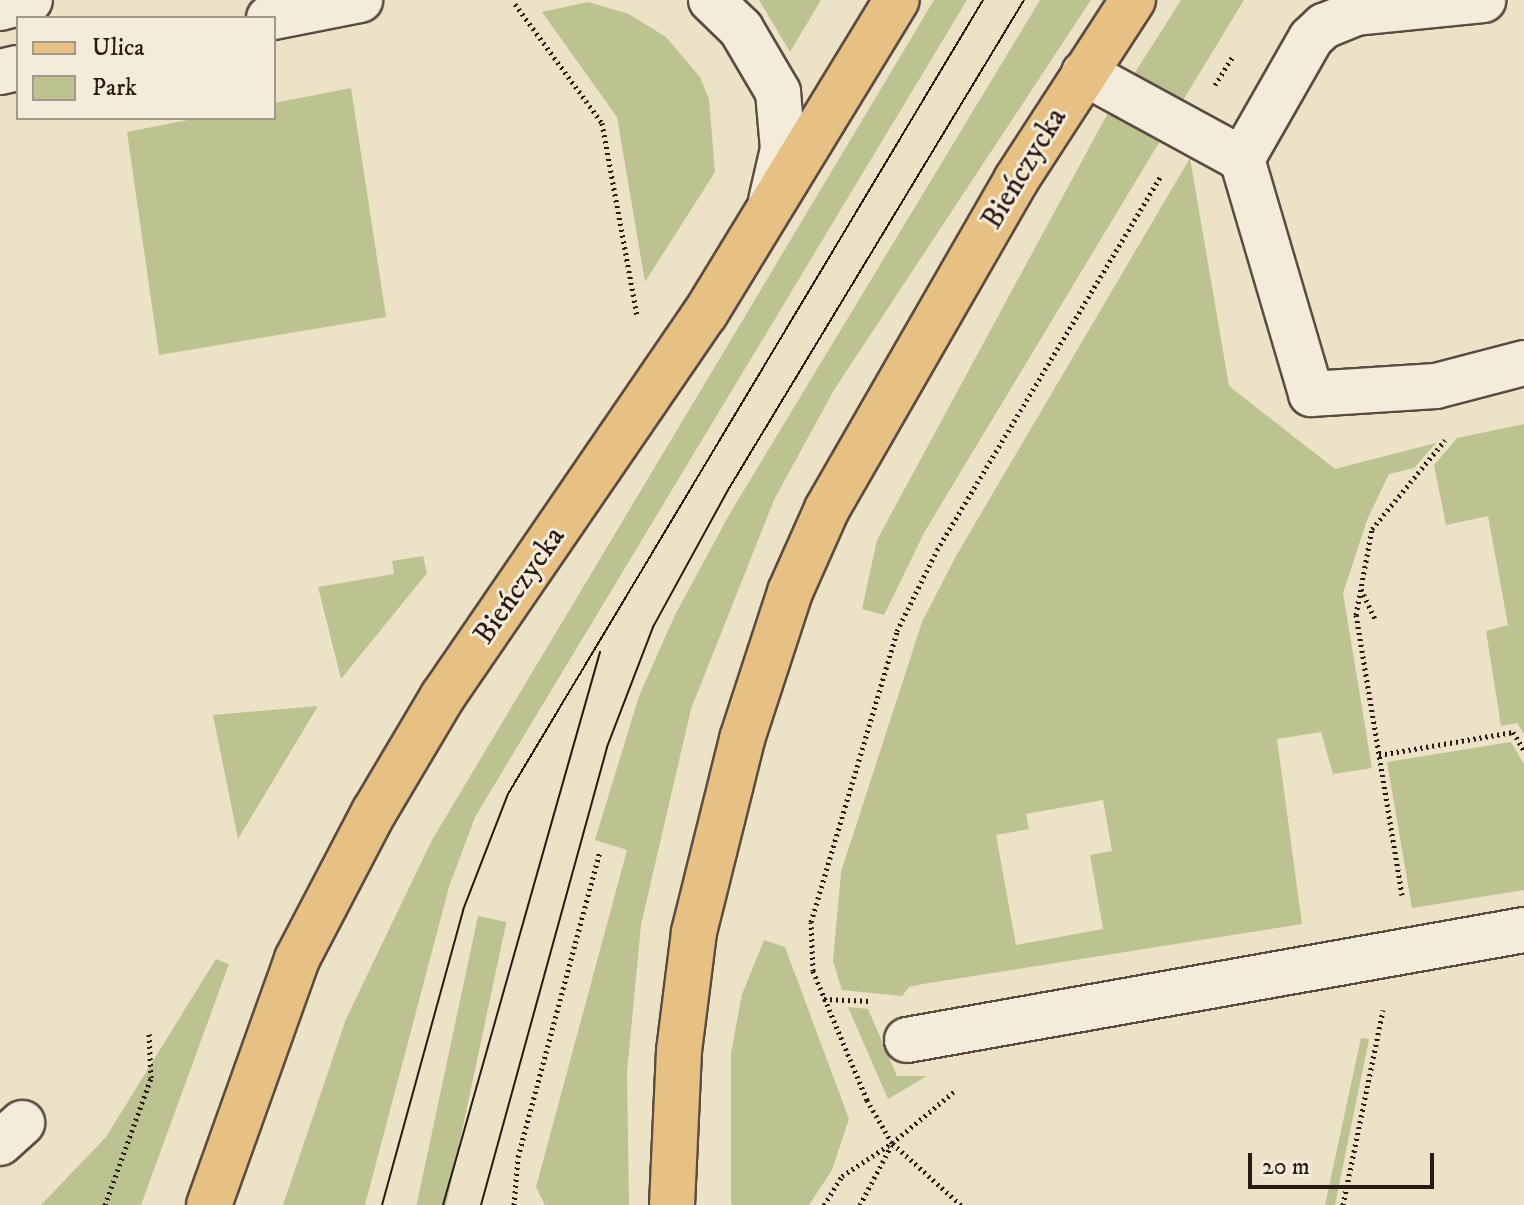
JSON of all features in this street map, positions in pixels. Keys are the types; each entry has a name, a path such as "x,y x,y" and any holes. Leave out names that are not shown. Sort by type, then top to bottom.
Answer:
{"main road":[{"name":"Bieńczycka","path":"209,1205 297,959 374,812 443,696 628,432 766,218 897,0"},
{"name":"Bieńczycka","path":"672,1205 674,1124 684,992 712,850 761,675 790,592 827,509 1016,180 1133,0"},
{"path":"674,1124 695,1205"}],"street":[{"path":"0,8 30,0"},
{"path":"276,17 360,0"},
{"path":"711,0 741,29 778,92 783,149 766,218"},
{"path":"1242,159 1311,38 1324,26 1356,13 1483,0"},
{"path":"1084,73 1242,159 1311,394 1436,386 1524,363"},
{"path":"907,1040 1524,930"}],"path":[{"path":"515,4 602,123 639,325"},
{"path":"961,1205 892,1143 867,1100 813,971 811,922 825,863 897,631 917,591 1168,164"},
{"path":"1403,902 1356,615 1372,529 1446,439"},
{"path":"1360,586 1376,621"},
{"path":"1379,755 1411,747 1513,732 1524,750"},
{"path":"514,1205 518,1157 600,852"},
{"path":"1343,1205 1386,996"},
{"path":"105,1205 151,1078 149,1032"},
{"path":"824,1205 842,1176 892,1143 949,1095"},
{"path":"860,1205 892,1143"}],"green space":[{"path":"759,0 821,0 790,52"},
{"path":"934,0 967,0 475,817 449,887 365,1205 283,1205 346,1019 432,840"},
{"path":"1040,0 1091,0 834,390 774,500 691,709 641,925 627,1072 629,1205 545,1205 536,1187 627,850 595,840 639,696 675,615 729,515"},
{"path":"1181,0 1244,0 1179,107 1131,79"},
{"path":"588,2 629,14 666,37 700,77 709,99 715,172 645,282 617,117 542,12"},
{"path":"351,88 386,317 159,355 127,132 188,120 276,120 276,103"},
{"path":"1109,111 1160,141 925,531 884,615 862,609 877,540"},
{"path":"1190,158 1229,386 1335,469 1436,443 1414,468 1389,474 1367,520 1343,593 1372,768 1333,774 1321,732 1277,739 1302,924 923,984 909,987 902,996 842,990 833,961 841,872 922,622 956,556","holes":["1103,800 1112,851 1090,855 1103,929 1016,945 996,835 1029,829 1026,814"]},
{"path":"1524,424 1524,734 1517,723 1501,726 1486,631 1508,625 1488,516 1446,525 1434,465 1457,438"},
{"path":"423,556 427,573 341,679 318,587 394,574 392,561"},
{"path":"318,706 238,839 213,715"},
{"path":"1511,742 1524,764 1524,890 1412,908 1387,762"},
{"path":"478,916 506,922 446,1205 417,1205"},
{"path":"764,940 785,947 849,1119 832,1170 809,1205 732,1205 731,1201 731,1053 742,994"},
{"path":"216,959 229,964 141,1205 41,1205 106,1137"},
{"path":"848,1007 868,1009 897,1076 927,1076 888,1099"},
{"path":"1361,1038 1369,1039 1335,1205 1325,1205"}],"tram line":[{"path":"382,1205 463,910 508,794 983,0"},
{"path":"481,1205 607,747 653,627 728,490 1024,0"},
{"path":"443,1205 600,652"}]}
